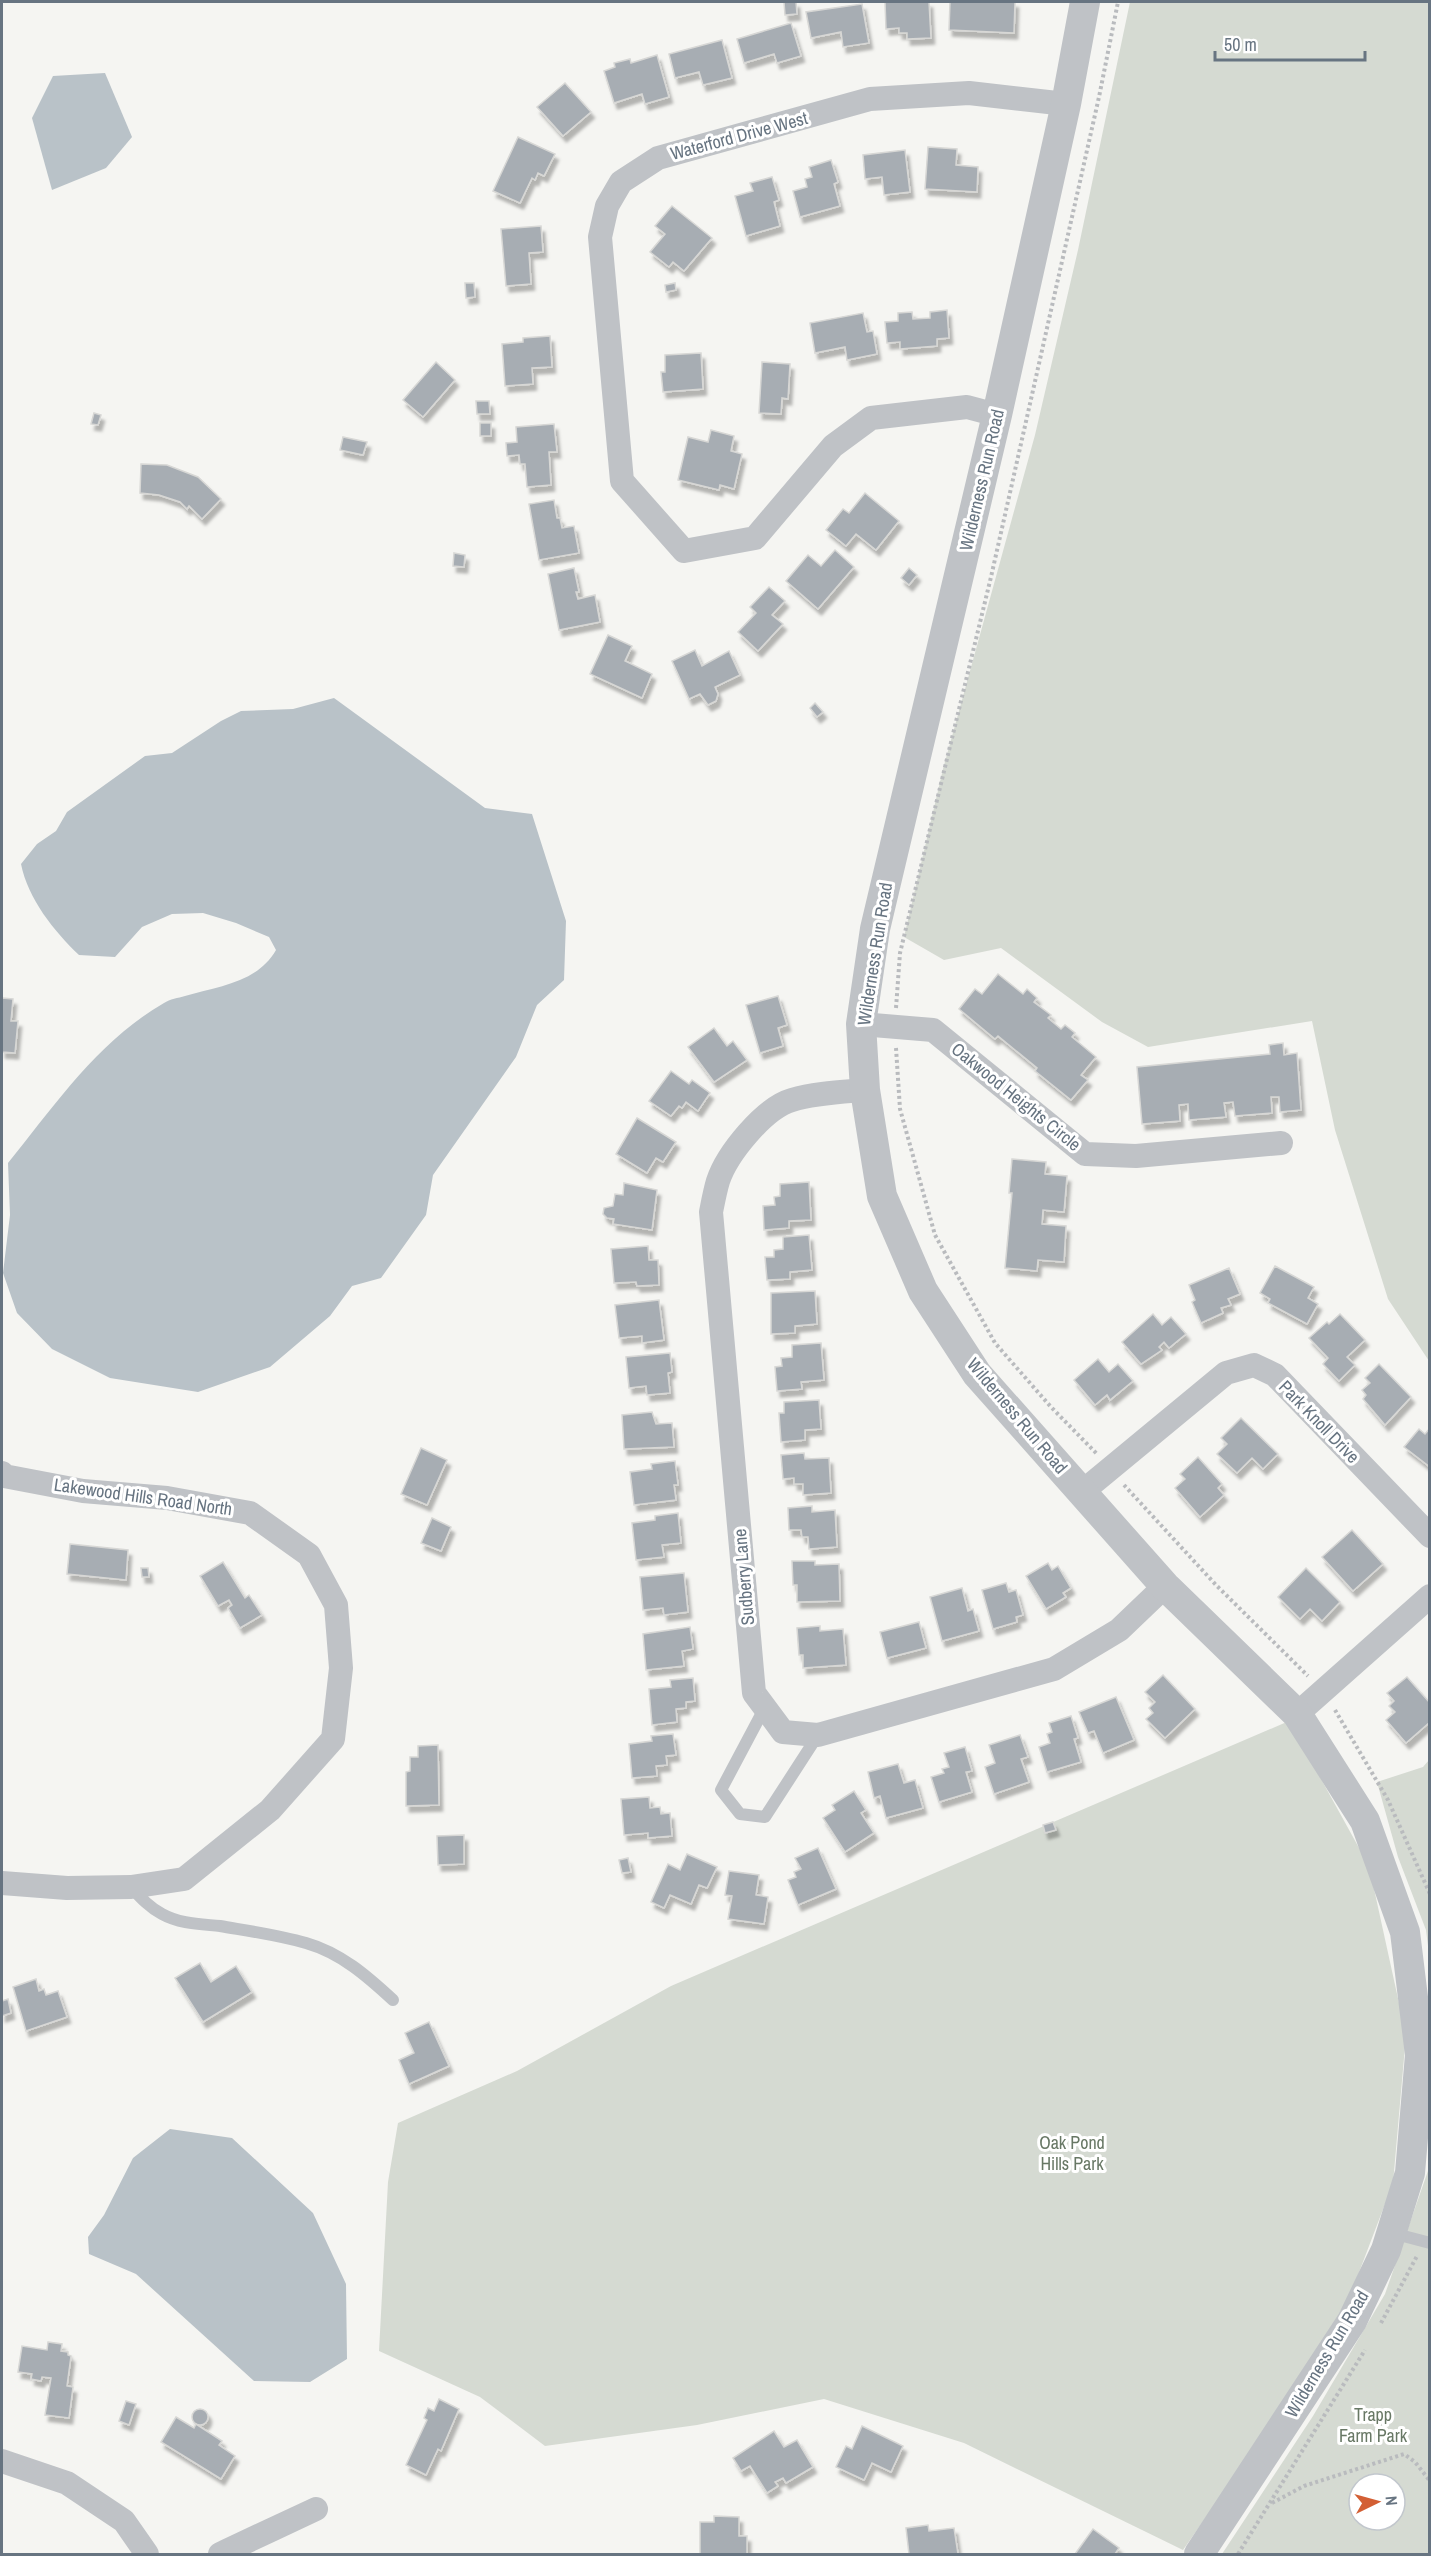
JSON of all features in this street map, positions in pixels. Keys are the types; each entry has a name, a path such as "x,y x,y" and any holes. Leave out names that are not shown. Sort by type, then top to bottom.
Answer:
{"street":[{"name":"Wilderness Run Road","path":"1085,2 1066,104 998,415 875,929 861,1024 865,1090 882,1196 923,1291 977,1374 1165,1586 1297,1714 1365,1821 1405,1932 1420,2055 1410,2173 1392,2233 1352,2321 1199,2554"},
{"name":"Waterford Drive West","path":"998,415 967,407 871,418 833,446 756,538 684,550 622,481 600,237 607,206 621,182 658,158 870,99 969,93 1066,104"},
{"name":"Oakwood Heights Circle","path":"861,1024 933,1030 1084,1154 1136,1155 1281,1143"},
{"name":"Sudberry Lane","path":"865,1090 790,1100 771,1111 748,1134 729,1160 718,1179 711,1212 754,1693 783,1732 818,1735 1054,1669 1119,1630 1165,1586"},
{"name":"Park Knoll Drive","path":"1082,1492 1226,1373 1254,1365 1275,1376 1430,1536"},
{"name":"Lakewood Hills Road North","path":"2,1473 4,1476 83,1491 167,1498 250,1513 309,1555 336,1605 340,1668 333,1739 270,1810 184,1879 131,1887"},
{"path":"1297,1714 1430,1596"},
{"path":"2,1883 67,1888 131,1887"},
{"path":"2,2461 67,2483 124,2521 147,2554"},
{"path":"220,2554 316,2508"}],"lane":[{"path":"765,1707 722,1790 740,1814 765,1817 818,1735"},
{"path":"131,1887 146,1904 187,1923 270,1935 307,1943 333,1954 365,1974 393,2000"},
{"path":"1392,2233 1427,2242"}],"path":[{"path":"1118,2 1097,109 994,566 900,953 895,1027 900,1109 935,1235 995,1343 1051,1407 1110,1468 1137,1502 1216,1585 1324,1690 1388,1800 1430,1894"},
{"path":"1379,2325 1427,2242"},
{"path":"1238,2554 1272,2503 1368,2345"},
{"path":"1272,2503 1304,2487 1404,2454 1415,2462 1430,2481"}],"green space":[{"path":"1130,2 1429,2 1429,1361 1388,1299 1335,1130 1312,1021 1148,1047 1102,1022 1001,948 944,960 904,937 943,769 1035,435 1078,250"},
{"name":"Oak Pond Hills Park","path":"1289,1721 1369,1866 1406,2035 1393,2183 1337,2330 1183,2550 964,2443 824,2399 697,2425 545,2446 480,2397 379,2351 388,2182 398,2123 517,2071 671,1986"},
{"path":"1429,1760 1429,1954 1426,1930 1398,1857 1377,1782 1423,1767"},
{"name":"Trapp Farm Park","path":"1429,2168 1429,2554 1222,2554 1313,2416 1385,2294"}],"shaded area":[{"path":"105,73 132,137 106,168 52,190 32,118 53,76"},
{"path":"334,698 485,808 532,814 566,921 564,980 537,1005 516,1057 433,1175 426,1215 381,1278 352,1286 330,1316 270,1367 198,1392 110,1378 52,1349 17,1313 3,1273 10,1215 8,1163 98,1055 140,1018 169,1000 224,986 248,976 259,970 276,950 269,937 236,923 203,913 172,914 142,927 115,957 79,955 43,914 24,877 21,864 37,844 56,831 67,812 145,756 172,753 221,721 241,711 293,709"},
{"path":"170,2129 232,2138 313,2213 346,2284 347,2359 310,2382 254,2381 136,2274 89,2254 88,2237 104,2215 133,2158"}],"building":[{"path":"784,2 796,2 797,14 785,15"},
{"path":"885,2 929,2 931,38 907,39 907,33 899,33 899,28 886,29"},
{"path":"950,2 1015,2 1014,33 949,30"},
{"path":"862,4 869,43 843,47 841,32 811,38 806,12"},
{"path":"791,23 801,56 777,63 774,54 744,63 737,39"},
{"path":"722,40 732,78 703,85 699,72 675,78 669,54"},
{"path":"657,55 669,97 645,104 642,94 614,103 604,71 615,67 614,63 630,59 631,63"},
{"path":"565,83 591,112 563,136 537,107"},
{"path":"518,137 555,154 544,176 538,173 535,180 532,178 520,203 493,191"},
{"path":"928,147 957,149 956,165 978,167 977,192 925,189"},
{"path":"905,150 910,192 884,195 882,177 865,179 863,155"},
{"path":"831,160 838,182 834,184 840,206 800,217 793,191 807,187 805,179 812,177 809,167"},
{"path":"772,177 779,200 774,202 780,226 746,236 735,196 753,191 750,183"},
{"path":"672,206 712,238 684,271 673,262 669,267 650,252 665,234 655,226"},
{"path":"541,226 543,252 529,253 531,284 506,286 501,229"},
{"path":"465,283 474,283 475,297 466,298"},
{"path":"675,283 676,290 666,292 665,285"},
{"path":"947,310 949,338 937,339 937,346 900,349 900,342 887,343 885,322 898,321 898,313 912,312 913,319 930,318 930,312"},
{"path":"863,313 867,332 873,331 877,354 847,360 845,347 815,353 810,323"},
{"path":"550,336 552,367 532,368 533,384 505,386 502,344 523,342 523,338"},
{"path":"701,353 703,389 663,392 661,372 665,372 665,355"},
{"path":"436,362 455,380 423,417 403,400"},
{"path":"762,362 790,364 788,399 782,398 781,414 759,413"},
{"path":"476,401 489,401 490,414 477,414"},
{"path":"94,413 101,415 98,425 91,424"},
{"path":"480,423 491,423 491,436 480,436"},
{"path":"554,424 557,452 549,452 551,485 527,487 525,464 520,464 519,455 507,456 506,443 517,442 516,427"},
{"path":"711,430 734,436 731,451 742,454 734,489 720,485 719,490 678,480 688,437 708,442"},
{"path":"343,437 367,442 363,455 340,450"},
{"path":"141,464 167,465 198,477 221,499 202,519 189,506 187,509 180,502 159,495 140,493"},
{"path":"865,493 899,521 876,550 856,534 846,546 826,530 843,509 849,513"},
{"path":"554,500 557,518 560,518 562,528 574,526 579,553 539,560 529,504"},
{"path":"835,550 854,567 818,609 786,581 808,555 821,566"},
{"path":"454,553 465,555 464,567 453,566"},
{"path":"574,568 579,592 576,592 578,599 595,595 600,622 559,630 548,574"},
{"path":"909,568 917,575 909,585 901,578"},
{"path":"769,587 785,601 772,615 783,624 758,651 738,632 756,613 750,607"},
{"path":"608,635 632,646 625,661 652,674 642,698 590,674"},
{"path":"695,650 702,666 729,651 740,675 715,687 718,694 716,701 708,705 700,694 689,699 672,661"},
{"path":"815,703 823,712 817,717 810,708"},
{"path":"998,974 1023,994 1027,989 1037,998 1034,1002 1051,1015 1048,1018 1061,1029 1065,1025 1075,1033 1072,1037 1096,1057 1081,1075 1088,1080 1071,1100 1035,1071 1037,1068 998,1036 995,1039 959,1009 975,989 982,994"},
{"path":"778,996 787,1025 778,1028 783,1046 760,1053 746,1005"},
{"path":"2,998 13,999 11,1021 18,1021 15,1053 2,1052"},
{"path":"714,1028 727,1046 733,1041 747,1060 714,1082 688,1047"},
{"path":"1283,1043 1284,1055 1297,1053 1301,1110 1280,1112 1279,1097 1271,1097 1272,1113 1235,1116 1233,1102 1224,1103 1226,1117 1189,1120 1188,1104 1179,1105 1180,1121 1142,1124 1137,1067 1270,1054 1269,1045"},
{"path":"671,1071 689,1084 692,1080 710,1093 698,1111 686,1102 682,1108 679,1106 671,1116 649,1101"},
{"path":"637,1118 676,1142 663,1162 656,1158 647,1173 616,1154"},
{"path":"1012,1159 1046,1162 1045,1174 1067,1176 1064,1212 1043,1210 1042,1224 1066,1226 1064,1262 1038,1260 1037,1271 1005,1268 1012,1193 1009,1193"},
{"path":"809,1182 811,1220 789,1221 789,1228 764,1230 763,1206 775,1205 774,1197 780,1196 780,1184"},
{"path":"624,1183 657,1190 652,1230 613,1224 614,1219 607,1218 603,1214 604,1208 613,1206 615,1194 623,1195"},
{"path":"809,1235 812,1270 790,1272 790,1279 767,1280 765,1257 774,1257 774,1250 783,1249 783,1237"},
{"path":"648,1246 649,1260 658,1260 659,1285 637,1286 636,1282 614,1283 611,1249"},
{"path":"1275,1266 1314,1287 1308,1298 1318,1304 1307,1324 1268,1303 1270,1299 1260,1293"},
{"path":"1229,1268 1240,1294 1228,1299 1231,1305 1221,1308 1223,1313 1201,1323 1192,1302 1195,1300 1189,1285"},
{"path":"815,1291 817,1324 795,1326 795,1333 771,1334 771,1293"},
{"path":"659,1300 664,1340 642,1343 642,1336 619,1338 615,1305"},
{"path":"1153,1314 1162,1325 1171,1317 1186,1334 1169,1348 1164,1342 1159,1347 1162,1350 1141,1364 1122,1342"},
{"path":"1340,1314 1365,1340 1347,1357 1355,1365 1339,1381 1323,1364 1328,1358 1309,1338"},
{"path":"821,1343 824,1380 801,1382 802,1389 777,1391 775,1367 782,1366 781,1358 792,1357 792,1345"},
{"path":"670,1353 672,1372 668,1373 670,1393 647,1395 646,1386 629,1388 626,1357"},
{"path":"1098,1359 1109,1372 1118,1364 1133,1381 1110,1400 1107,1395 1095,1405 1074,1380"},
{"path":"1379,1364 1411,1397 1385,1425 1363,1399 1366,1395 1362,1390 1370,1383 1365,1378"},
{"path":"819,1400 821,1429 805,1430 805,1440 781,1442 779,1413 784,1413 784,1402"},
{"path":"652,1412 656,1424 672,1423 674,1447 624,1449 622,1415"},
{"path":"1241,1418 1278,1454 1263,1469 1252,1458 1237,1473 1217,1454 1227,1444 1221,1438"},
{"path":"1430,1428 1430,1467 1404,1447 1419,1429 1425,1434"},
{"path":"421,1448 447,1460 427,1505 401,1494"},
{"path":"804,1453 805,1459 829,1458 831,1493 803,1495 803,1484 794,1484 794,1478 783,1479 781,1455"},
{"path":"1198,1457 1222,1484 1218,1488 1224,1495 1200,1517 1175,1488 1185,1479 1180,1474"},
{"path":"675,1461 678,1485 674,1485 676,1500 634,1505 630,1472 652,1469 651,1464"},
{"path":"812,1506 812,1512 835,1510 837,1547 809,1549 808,1537 802,1537 801,1530 789,1530 788,1508"},
{"path":"678,1513 681,1543 662,1545 664,1557 636,1560 632,1523 655,1520 655,1516"},
{"path":"432,1518 451,1527 441,1551 421,1543"},
{"path":"1352,1530 1383,1564 1353,1591 1322,1557"},
{"path":"70,1544 128,1550 126,1580 67,1574"},
{"path":"792,1561 815,1561 815,1565 839,1564 840,1601 797,1602 797,1585 793,1585"},
{"path":"223,1562 245,1598 249,1595 262,1615 240,1628 228,1608 232,1605 229,1600 218,1606 200,1576"},
{"path":"1048,1563 1052,1570 1058,1566 1071,1588 1063,1593 1066,1597 1046,1609 1026,1576"},
{"path":"141,1568 148,1568 149,1577 142,1577"},
{"path":"1306,1568 1340,1602 1322,1621 1310,1609 1300,1619 1278,1597"},
{"path":"684,1573 688,1612 664,1615 663,1608 643,1610 640,1577"},
{"path":"1006,1583 1009,1592 1016,1590 1023,1615 1016,1617 1017,1622 993,1629 982,1590"},
{"path":"962,1588 968,1611 973,1609 979,1631 942,1641 930,1597"},
{"path":"919,1622 926,1648 887,1658 880,1632"},
{"path":"820,1626 820,1631 843,1629 846,1665 803,1668 803,1655 799,1655 797,1628"},
{"path":"690,1627 693,1649 682,1651 684,1666 646,1670 643,1634"},
{"path":"1163,1675 1195,1709 1165,1738 1146,1719 1153,1713 1149,1708 1155,1702 1145,1692"},
{"path":"1407,1677 1430,1703 1430,1722 1406,1743 1386,1720 1395,1712 1389,1706 1394,1701 1387,1693"},
{"path":"693,1678 695,1701 686,1702 686,1708 676,1709 677,1722 652,1725 649,1689 671,1687 670,1680"},
{"path":"1116,1697 1134,1740 1103,1753 1094,1731 1088,1733 1079,1712"},
{"path":"1071,1716 1078,1738 1074,1739 1081,1762 1047,1772 1039,1747 1050,1743 1047,1734 1052,1732 1049,1723"},
{"path":"673,1734 676,1755 666,1756 667,1765 656,1766 657,1776 632,1778 629,1744 652,1741 651,1736"},
{"path":"1020,1735 1028,1757 1021,1759 1029,1782 994,1794 985,1767 995,1763 989,1745"},
{"path":"438,1745 439,1805 406,1806 406,1772 410,1771 410,1757 418,1757 418,1746"},
{"path":"965,1747 972,1771 966,1772 972,1792 939,1802 931,1777 944,1773 942,1769 949,1767 944,1753"},
{"path":"898,1764 904,1783 915,1780 923,1808 886,1818 880,1796 874,1798 868,1772"},
{"path":"854,1791 866,1810 861,1813 874,1833 845,1852 823,1818 835,1810 832,1805"},
{"path":"649,1797 650,1808 660,1807 661,1814 670,1813 672,1836 648,1838 648,1833 624,1835 621,1799"},
{"path":"1053,1822 1056,1830 1045,1833 1043,1825"},
{"path":"464,1835 464,1864 438,1865 437,1836"},
{"path":"818,1848 836,1889 798,1905 788,1880 796,1877 794,1872 801,1869 795,1858"},
{"path":"687,1854 717,1867 707,1888 699,1885 691,1904 670,1895 664,1908 651,1902 668,1864 680,1870"},
{"path":"628,1858 631,1872 622,1873 619,1860"},
{"path":"729,1871 759,1875 756,1895 768,1897 764,1924 728,1919 732,1896 725,1895"},
{"path":"200,1963 211,1982 236,1966 252,1992 203,2022 175,1978"},
{"path":"36,1979 39,1991 44,1989 46,1995 58,1991 67,2017 26,2031 13,1987"},
{"path":"8,1999 11,2013 2,2016 2,2001"},
{"path":"429,2022 449,2066 409,2084 399,2060 414,2053 405,2033"},
{"path":"48,2342 62,2344 61,2351 68,2352 71,2356 67,2386 73,2387 69,2418 45,2415 51,2378 42,2377 41,2381 31,2379 32,2374 18,2372 22,2346 47,2350"},
{"path":"439,2399 459,2409 441,2451 438,2449 426,2475 406,2465 427,2420 424,2418 428,2408 434,2411"},
{"path":"126,2401 136,2404 129,2425 119,2421"},
{"path":"200,2409 206,2411 208,2417 206,2423 200,2425 194,2423 192,2417 194,2411"},
{"path":"176,2417 194,2428 196,2424 222,2441 219,2445 235,2456 221,2479 161,2442"},
{"path":"862,2426 903,2446 891,2472 872,2463 864,2480 836,2467 846,2446 852,2449"},
{"path":"774,2431 784,2447 797,2440 813,2467 786,2483 783,2478 775,2482 778,2486 767,2493 750,2466 741,2471 733,2458"},
{"path":"714,2516 739,2517 739,2536 747,2536 747,2554 700,2554 700,2522 714,2522"},
{"path":"928,2525 929,2531 954,2528 958,2554 909,2554 906,2528"},
{"path":"1093,2529 1119,2548 1115,2554 1075,2554"}]}
